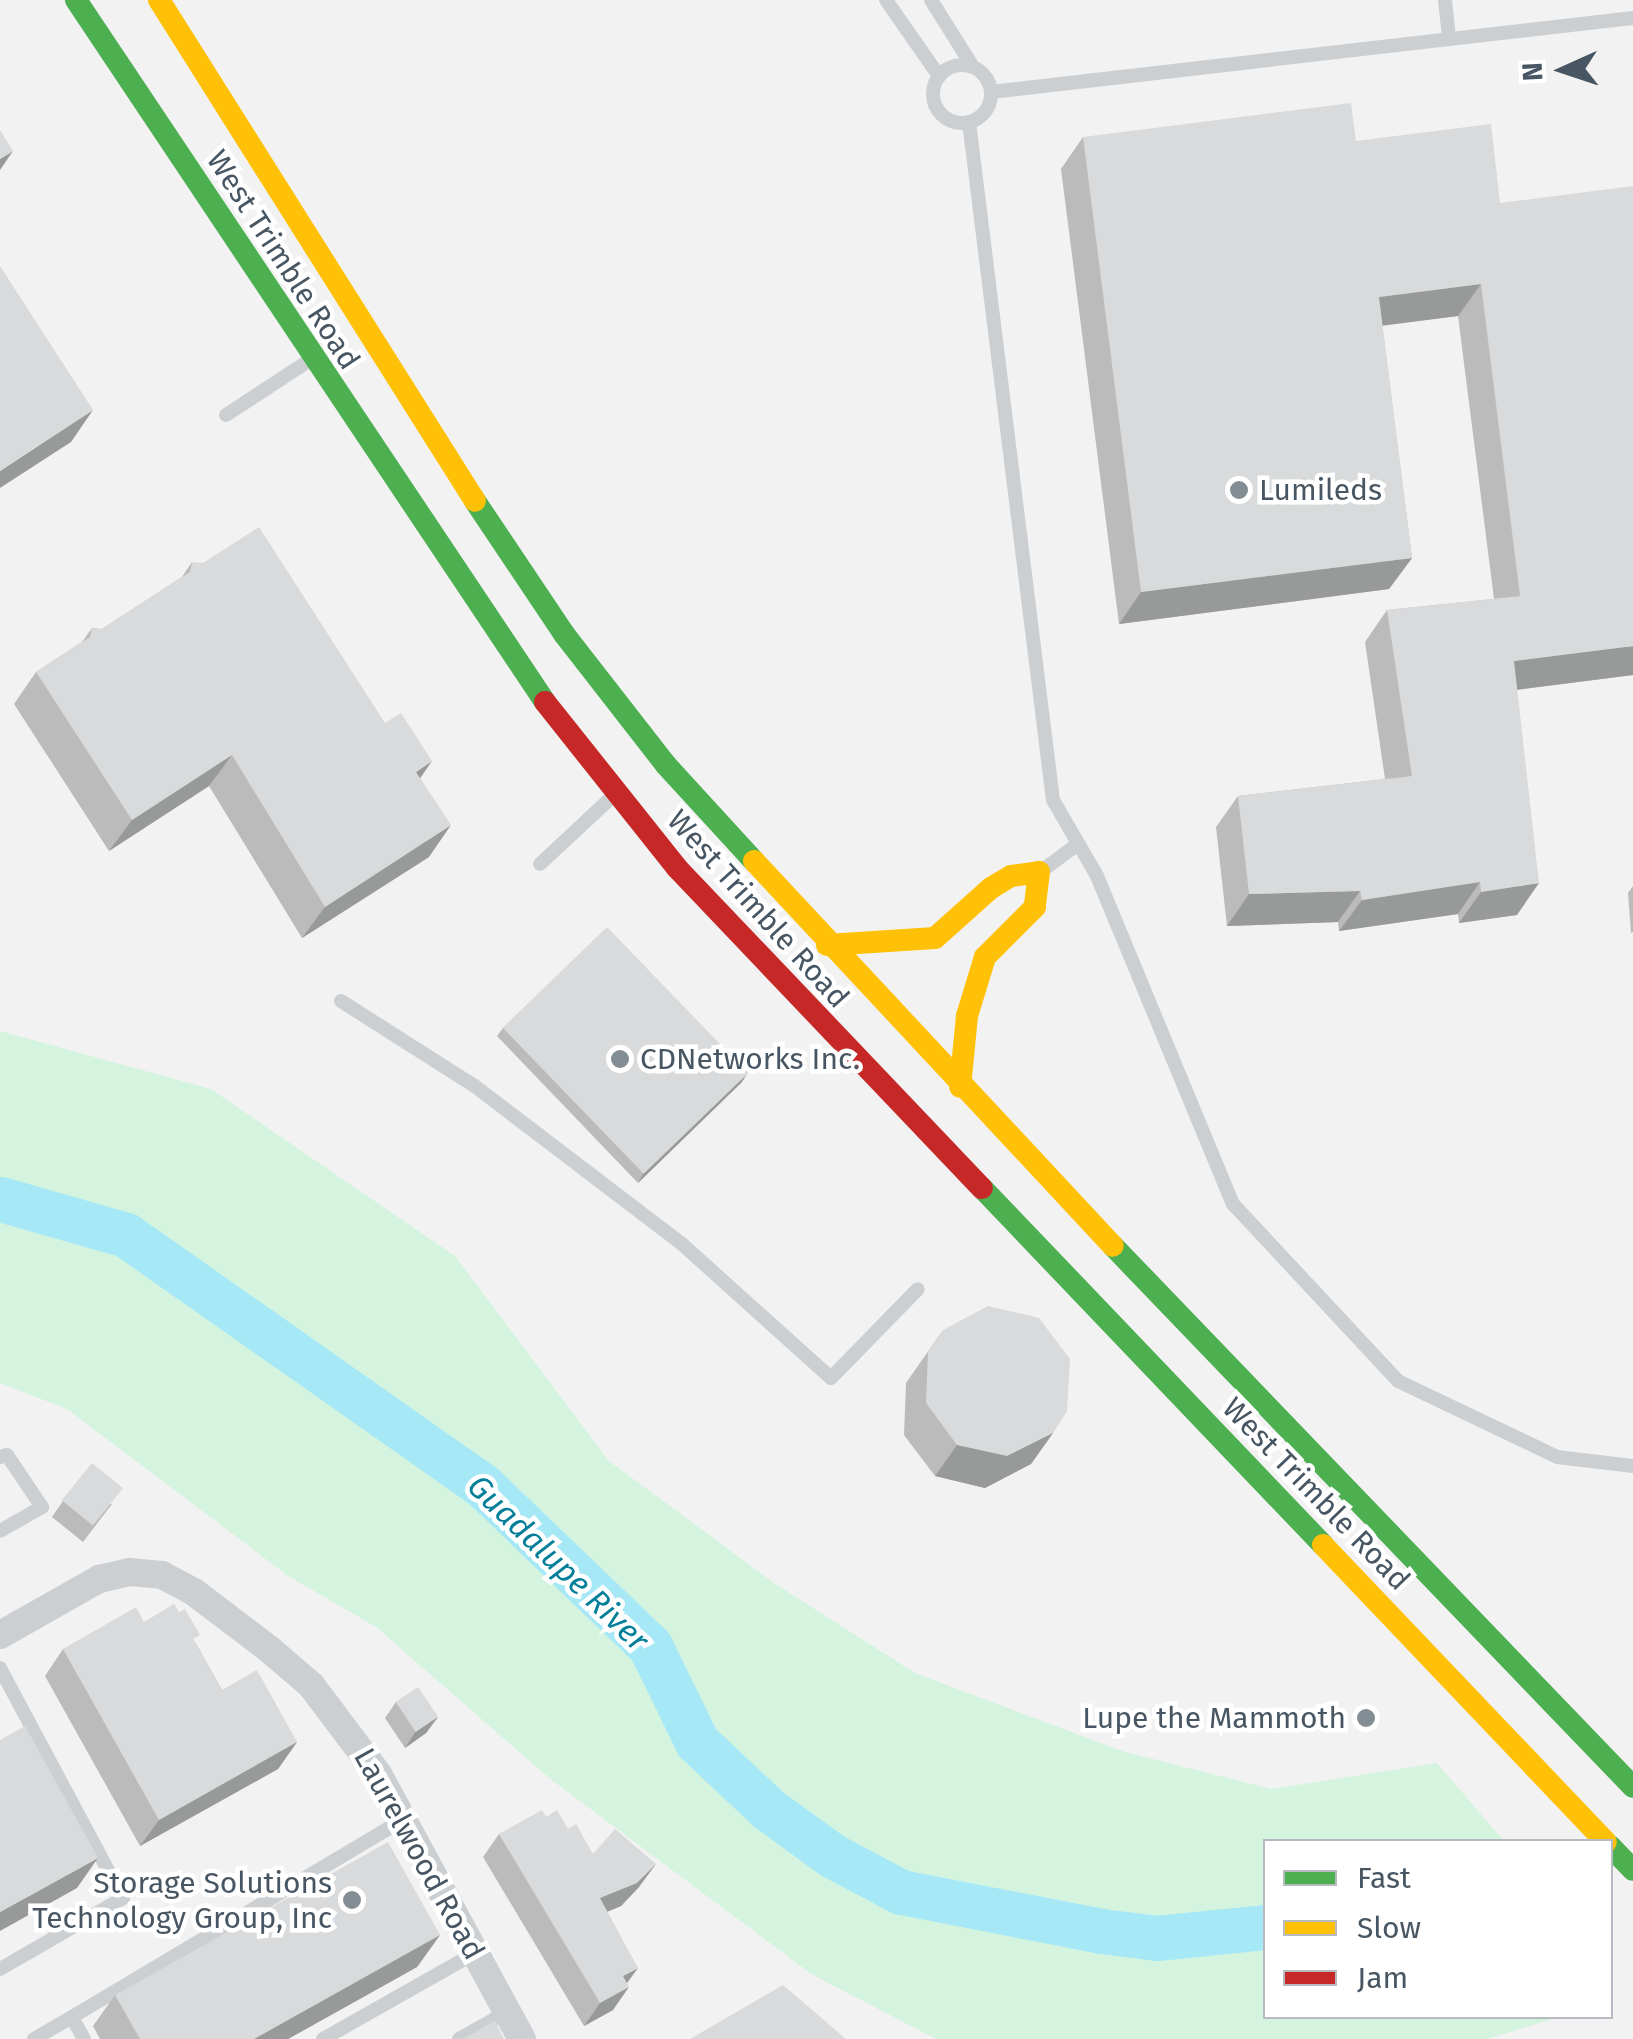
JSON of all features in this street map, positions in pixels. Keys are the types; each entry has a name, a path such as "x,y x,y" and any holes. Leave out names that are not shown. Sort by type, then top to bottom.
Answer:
{"main road":[{"name":"West Trimble Road","path":"76,0 493,633 616,794 776,976 1603,1839"},
{"name":"West Trimble Road","path":"162,3 414,410 564,634 729,840 1633,1787"},
{"path":"827,945 936,938 1011,876 1039,872 1035,906 985,957 968,1011 960,1086"},
{"path":"972,906 1004,939"},
{"name":"West Trimble Road","path":"1613,1849 1633,1870"}],"street":[{"name":"Laurelwood Road","path":"0,1635 99,1579 129,1572 162,1575 269,1649 311,1685 343,1724 403,1820 522,2039"}],"lane":[{"path":"886,0 938,76"},
{"path":"932,0 991,92"},
{"path":"1445,0 1449,36"},
{"path":"991,92 1449,36 1633,18"},
{"path":"969,122 941,114 933,96 938,76 954,66 973,67"},
{"path":"969,122 985,111 991,92"},
{"path":"969,122 1054,800 1097,876 1233,1204 1398,1381 1557,1457 1633,1466"},
{"path":"226,415 312,358"},
{"path":"540,864 616,794"},
{"path":"1039,872 1078,844"},
{"path":"341,1001 476,1087 682,1244 831,1378 918,1289"},
{"path":"0,1457 7,1455 42,1507 0,1531"},
{"path":"0,1668 123,1898 0,1969"},
{"path":"34,2039 403,1820"},
{"path":"324,2039 475,1953"},
{"path":"460,2039 507,2012"},
{"path":"72,2018 84,2039"}],"green space":[{"path":"0,1031 211,1089 455,1256 609,1461 774,1583 915,1673 1122,1751 1271,1789 1437,1763 1502,1839 1263,1839 1263,2019 1552,2019 1487,2039 936,2039 811,1974 549,1778 376,1627 288,1576 67,1409 0,1383"}],"building":[{"name":"Lumileds","path":"1351,103 1356,141 1491,124 1500,203 1633,186 1633,646 1514,661 1539,883 1481,892 1480,882 1362,900 1360,891 1249,894 1238,796 1412,776 1387,610 1520,596 1481,284 1379,297 1412,558 1141,592 1083,137"},
{"path":"0,130 13,151 0,159"},
{"path":"0,266 93,410 0,471"},
{"path":"259,527 385,723 401,713 432,761 416,772 451,825 325,907 232,755 132,820 36,672 90,637 92,628 102,629 190,572 192,562 203,563"},
{"name":"CDNetworks Inc.","path":"607,927 748,1073 644,1174 503,1028"},
{"path":"988,1306 1039,1318 1070,1359 1067,1411 1053,1433 1007,1456 957,1445 926,1403 928,1352 943,1330"},
{"path":"92,1463 123,1488 93,1525 62,1500"},
{"path":"174,1604 179,1612 185,1609 200,1635 193,1639 222,1690 257,1670 297,1742 159,1820 63,1649 136,1607 144,1622"},
{"path":"418,1687 438,1717 416,1732 396,1702"},
{"path":"25,1726 98,1858 0,1912 0,1740"},
{"path":"542,1810 546,1817 557,1810 568,1829 576,1824 593,1854 615,1829 656,1864 637,1883 600,1898 638,1968 623,1976 629,1987 600,2003 499,1834"},
{"path":"388,1842 440,1935 254,2039 140,2039 115,1995"},
{"path":"783,1985 846,2039 690,2039"},
{"path":"495,2021 504,2039 463,2039"}],"waterway":[{"name":"Guadalupe River","path":"0,1199 126,1235 482,1485 650,1646 697,1742 768,1809 833,1856 901,1892 1101,1931 1157,1938 1263,1927"}],"traffic: fast":[{"path":"76,0 545,702"},
{"path":"475,501 564,634 666,765 754,861"},
{"path":"982,1188 1323,1545"},
{"path":"1113,1246 1633,1787"},
{"path":"1613,1849 1633,1870"}],"traffic: slow":[{"path":"159,0 475,501"},
{"path":"754,861 1113,1246"},
{"path":"827,945 935,938 991,888 1011,876 1039,872 1035,907 985,957 967,1016 960,1087"},
{"path":"1323,1545 1603,1839"}],"traffic: jam":[{"path":"545,702 677,868 982,1188"}],"place":[{"name":"Lumileds","path":"1239,490"},
{"name":"CDNetworks Inc.","path":"620,1059"},
{"name":"Lupe the Mammoth","path":"1366,1718"},
{"name":"Storage Solutions Technology Group, Inc","path":"352,1900"}]}
